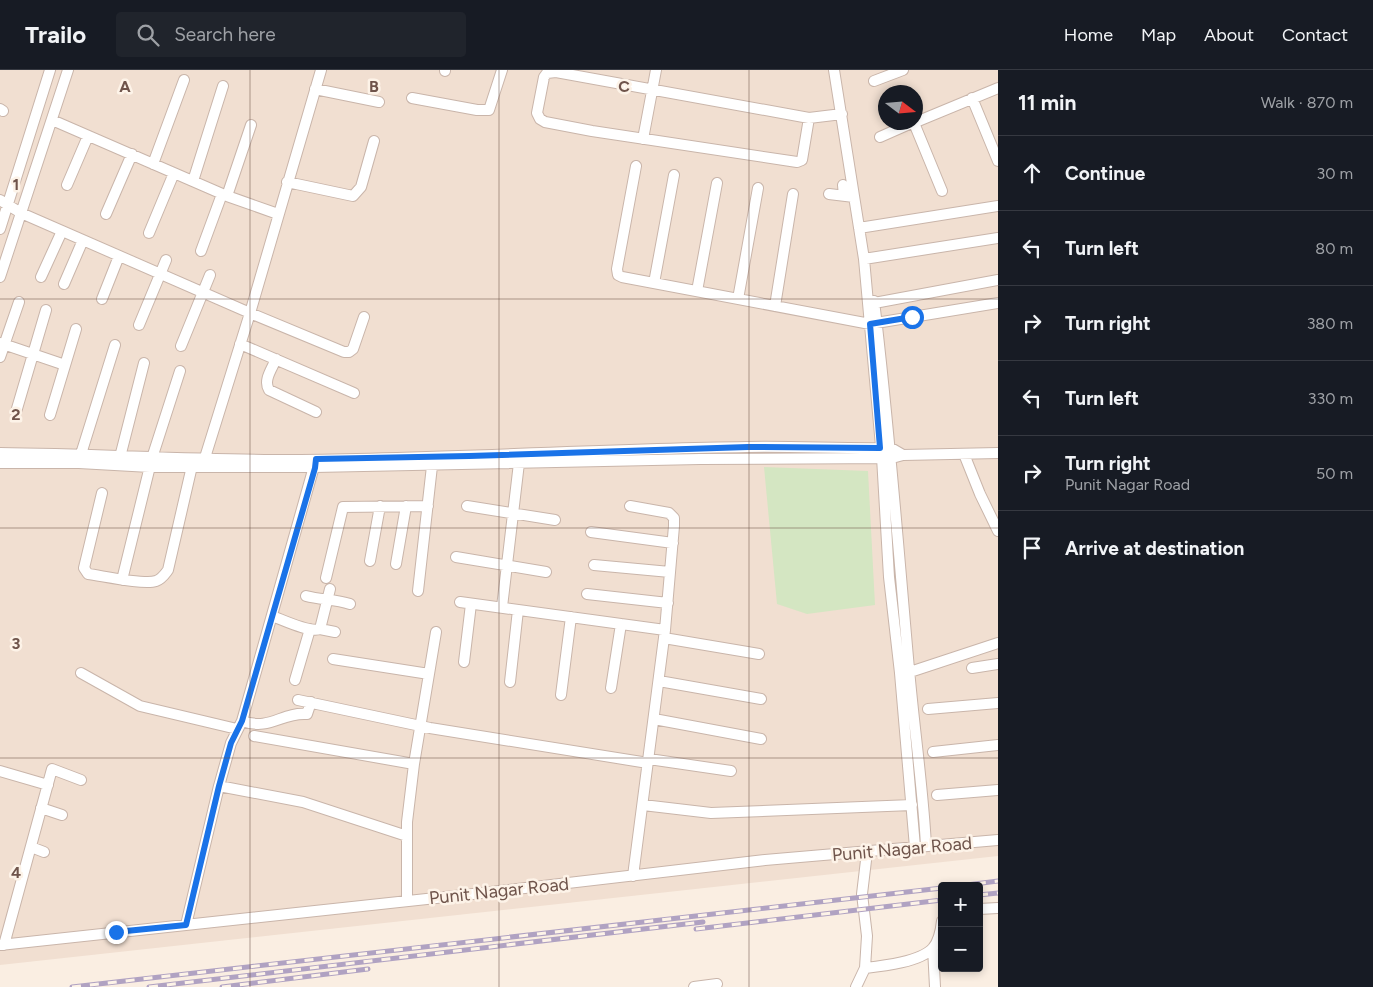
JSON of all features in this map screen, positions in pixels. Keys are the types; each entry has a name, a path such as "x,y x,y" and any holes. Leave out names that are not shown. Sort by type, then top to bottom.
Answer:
{"street":[{"path":"0,229 3,203 49,73 37,70"},
{"path":"0,277 68,70"},
{"path":"102,493 84,568 88,574 122,580 154,582 160,580 168,570 199,464 250,313 321,70"},
{"path":"412,98 477,110 489,110 502,70"},
{"path":"643,139 656,70"},
{"path":"834,70 849,143 867,258 886,453 889,577 923,797 926,846"},
{"path":"839,70 842,114 849,143 849,196"},
{"path":"874,81 903,70"},
{"path":"809,118 802,160 797,162 592,131 540,120 537,113 544,78 547,73 556,72 809,118 842,114"},
{"path":"153,164 184,80"},
{"path":"193,181 222,86"},
{"path":"923,119 998,88"},
{"path":"315,89 379,102"},
{"path":"972,98 998,161"},
{"path":"52,120 225,195 278,214"},
{"path":"202,251 252,125"},
{"path":"880,137 896,130"},
{"path":"918,130 942,191"},
{"path":"67,185 88,136"},
{"path":"287,182 353,196 361,187 374,141"},
{"path":"106,214 132,154"},
{"path":"636,166 617,269 618,275 622,277 873,323 998,303"},
{"path":"149,233 174,173"},
{"path":"654,283 674,175"},
{"path":"697,291 717,183"},
{"path":"843,185 862,227"},
{"path":"738,299 758,188"},
{"path":"775,306 793,194"},
{"path":"829,194 849,196"},
{"path":"3,203 21,213 203,293 344,352 349,352 352,349 364,317"},
{"path":"862,227 998,206"},
{"path":"40,278 62,231"},
{"path":"867,258 998,238"},
{"path":"64,284 83,240"},
{"path":"102,299 119,256"},
{"path":"139,325 166,260"},
{"path":"181,346 210,275"},
{"path":"871,304 998,280"},
{"path":"0,357 2,344 19,302"},
{"path":"16,412 46,310"},
{"path":"50,415 76,329"},
{"path":"2,344 65,365"},
{"path":"240,344 354,392"},
{"path":"81,454 115,345"},
{"path":"276,359 267,380 266,386 269,390 316,412"},
{"path":"120,456 144,363"},
{"path":"122,580 151,462 180,371"},
{"path":"315,463 748,447 903,455 998,453"},
{"path":"0,453 120,456 151,462"},
{"path":"0,463 315,463 432,466 886,453"},
{"path":"964,454 980,494 998,531"},
{"path":"186,925 231,743 240,725 315,463"},
{"path":"502,607 519,464"},
{"path":"418,591 432,466"},
{"path":"370,561 380,506"},
{"path":"396,564 406,506"},
{"path":"326,578 342,507 428,506"},
{"path":"467,506 555,520"},
{"path":"630,506 669,513 674,518 665,634 633,876"},
{"path":"591,532 673,543"},
{"path":"456,557 546,572"},
{"path":"594,565 670,572"},
{"path":"295,680 329,594"},
{"path":"306,596 318,599 329,594 350,604"},
{"path":"587,594 668,603"},
{"path":"460,602 621,624 759,654"},
{"path":"464,662 471,604"},
{"path":"510,682 518,610"},
{"path":"272,616 315,629 335,632"},
{"path":"562,695 571,617"},
{"path":"611,688 621,624"},
{"path":"407,901 407,822 414,764 436,632"},
{"path":"905,672 998,643"},
{"path":"333,659 429,674"},
{"path":"972,668 998,664"},
{"path":"905,672 915,847"},
{"path":"81,673 140,706 240,725 268,724 297,714 307,714 311,702"},
{"path":"659,681 761,699"},
{"path":"298,700 420,726 649,761 731,771"},
{"path":"928,709 998,703"},
{"path":"654,719 761,739"},
{"path":"262,724 259,737 414,764"},
{"path":"933,752 998,745"},
{"path":"2,945 52,770 81,780"},
{"path":"0,771 48,785"},
{"path":"219,786 303,802 407,836"},
{"path":"937,795 998,790"},
{"path":"643,805 711,813 912,805"},
{"path":"41,808 62,815"},
{"name":"Punit Nagar Road","path":"2,945 766,860 904,850 915,847 998,840"},
{"path":"30,847 44,852"},
{"path":"856,987 865,968 867,936 862,894 867,852"},
{"path":"983,909 998,908"},
{"path":"865,968 900,964 917,957 933,948 938,940 941,927"},
{"path":"933,948 935,987"},
{"path":"694,987 717,984"}],"shaded area":[{"path":"0,70 998,70 998,856 0,965"}],"green space":[{"path":"764,467 868,471 875,605 807,614 777,604"}],"railway":[{"path":"983,883 998,881"},
{"path":"72,987 938,888"},
{"path":"983,895 998,893"},
{"path":"696,929 938,900"},
{"path":"149,987 703,922"},
{"path":"222,987 368,969"}],"route":[{"path":"116,932 186,925 219,786 231,743 242,721 316,459 748,447 880,448 870,324 912,317"}]}
